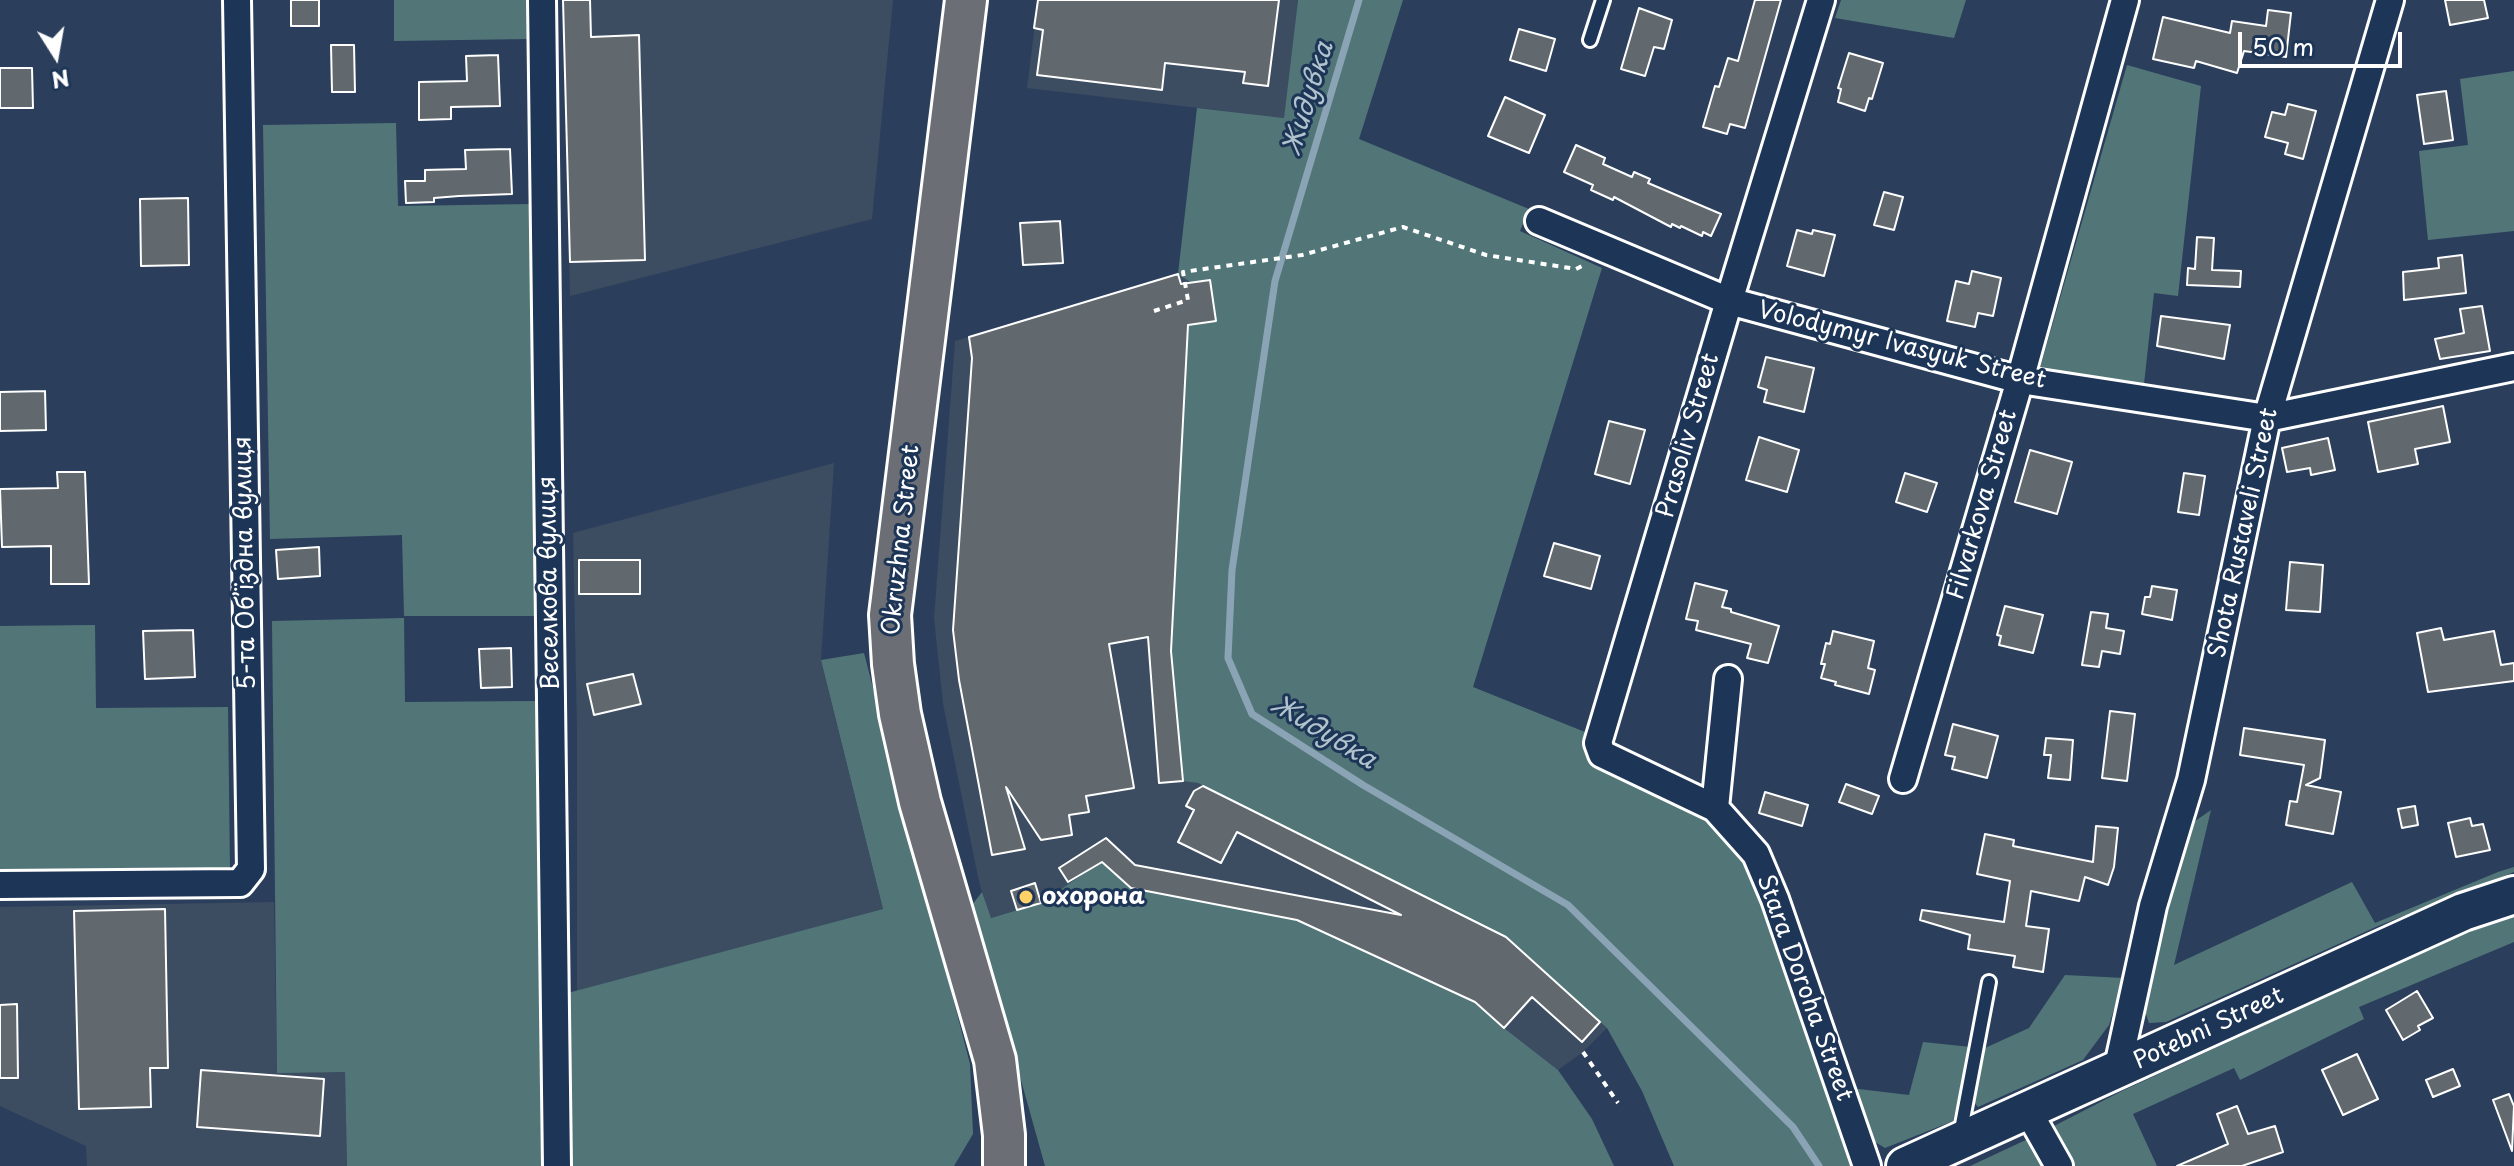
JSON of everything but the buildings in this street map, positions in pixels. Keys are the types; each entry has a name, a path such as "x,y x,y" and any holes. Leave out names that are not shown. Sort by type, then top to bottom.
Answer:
{"main road":[{"name":"Okruzhna Street","path":"966,0 890,615 900,714 920,802 995,1060 1004,1135 1004,1166"}],"street":[{"name":"5-та Обʼїздна вулиця","path":"0,885 240,883 251,869 237,0"},
{"name":"Веселкова вулиця","path":"542,0 557,1166"},
{"name":"Prasoliv Street","path":"1715,808 1602,754 1598,743 1821,0"},
{"name":"Filvarkova Street","path":"1903,779 2020,380 2125,0"},
{"name":"Shota Rustaveli Street","path":"2117,1071 2153,906 2191,780 2267,418 2390,0"},
{"name":"Volodymyr Ivasyuk Street","path":"1539,221 1729,301 2020,380 2267,418 2514,367"},
{"path":"1715,808 1728,679"},
{"name":"Stara Doroha Street","path":"1715,808 1756,854 1867,1166"},
{"name":"Potebni Street","path":"1905,1166 2463,912 2514,895"},
{"path":"2028,1111 2059,1166"}],"lane":[{"path":"1590,40 1603,0"},
{"path":"1958,1142 1989,982"}],"path":[{"path":"1154,311 1188,300 1183,272 1302,255 1403,227 1486,255 1576,269 1612,252"},
{"path":"1583,1052 1618,1103"}],"shaded area":[{"path":"563,0 893,0 872,219 570,296"},
{"path":"1038,0 1298,0 1284,118 1027,88"},
{"path":"1178,274 1190,282 1210,280 1216,321 1188,326 1171,651 1183,780 1198,783 1506,937 1607,1028 1583,1052 1558,1070 1475,1002 1131,888 1102,862 1041,903 990,918 979,882 943,704 934,618 955,341"},
{"path":"834,463 821,660 883,909 577,991 573,533"},
{"path":"274,902 277,1072 345,1071 347,1166 87,1166 86,1146 0,1106 0,907"}],"green space":[{"path":"394,0 528,0 528,39 394,41"},
{"path":"1298,0 1403,0 1359,139 1529,209 1520,231 1602,268 1473,687 1590,734 1696,811 1749,866 1852,1166 1674,1166 1642,1091 1607,1028 1506,937 1198,783 1183,781 1171,651 1188,325 1215,320 1210,280 1190,282 1178,274 1197,108 1284,118"},
{"path":"1841,0 1966,0 1954,38 1835,18"},
{"path":"2127,65 2201,86 2178,296 2154,293 2144,384 2040,368"},
{"path":"2514,71 2514,231 2428,240 2419,151 2468,145 2460,79"},
{"path":"396,123 398,206 531,204 536,616 404,616 402,535 270,539 263,125"},
{"path":"404,618 405,702 537,701 546,1166 347,1166 345,1072 277,1073 272,621"},
{"path":"95,625 96,708 228,707 230,871 0,874 0,626"},
{"path":"864,653 970,1064 973,1134 954,1166 567,1166 564,994 883,909 821,660"},
{"path":"2211,810 2174,965 2352,882 2375,923 2498,872 2514,867 2514,872 2378,926 2166,1022 2149,1023 2140,997 2188,826"},
{"path":"1102,861 1131,888 1297,920 1475,1002 1558,1070 1592,1119 1614,1166 1045,1166 972,905 982,892 991,918 1041,903"},
{"path":"2514,917 2514,942 2359,1007 2364,1019 2240,1080 2234,1068 2133,1114 2157,1166 2073,1166 2054,1126 2122,1091 2460,935"},
{"path":"2065,975 2124,978 2109,1025 2083,1060 1978,1107 1972,1100 1985,1048 2029,1028"},
{"path":"1923,1042 1971,1047 1953,1121 1885,1148 1865,1136 1850,1088 1909,1095"},
{"path":"2030,1138 2046,1166 1970,1166"}],"waterway":[{"name":"Жидувка","path":"1359,0 1275,281 1232,570 1228,658 1252,714 1363,785 1568,905 1793,1127 1819,1166"}],"place":[{"name":"охорона","path":"1026,897"}]}
